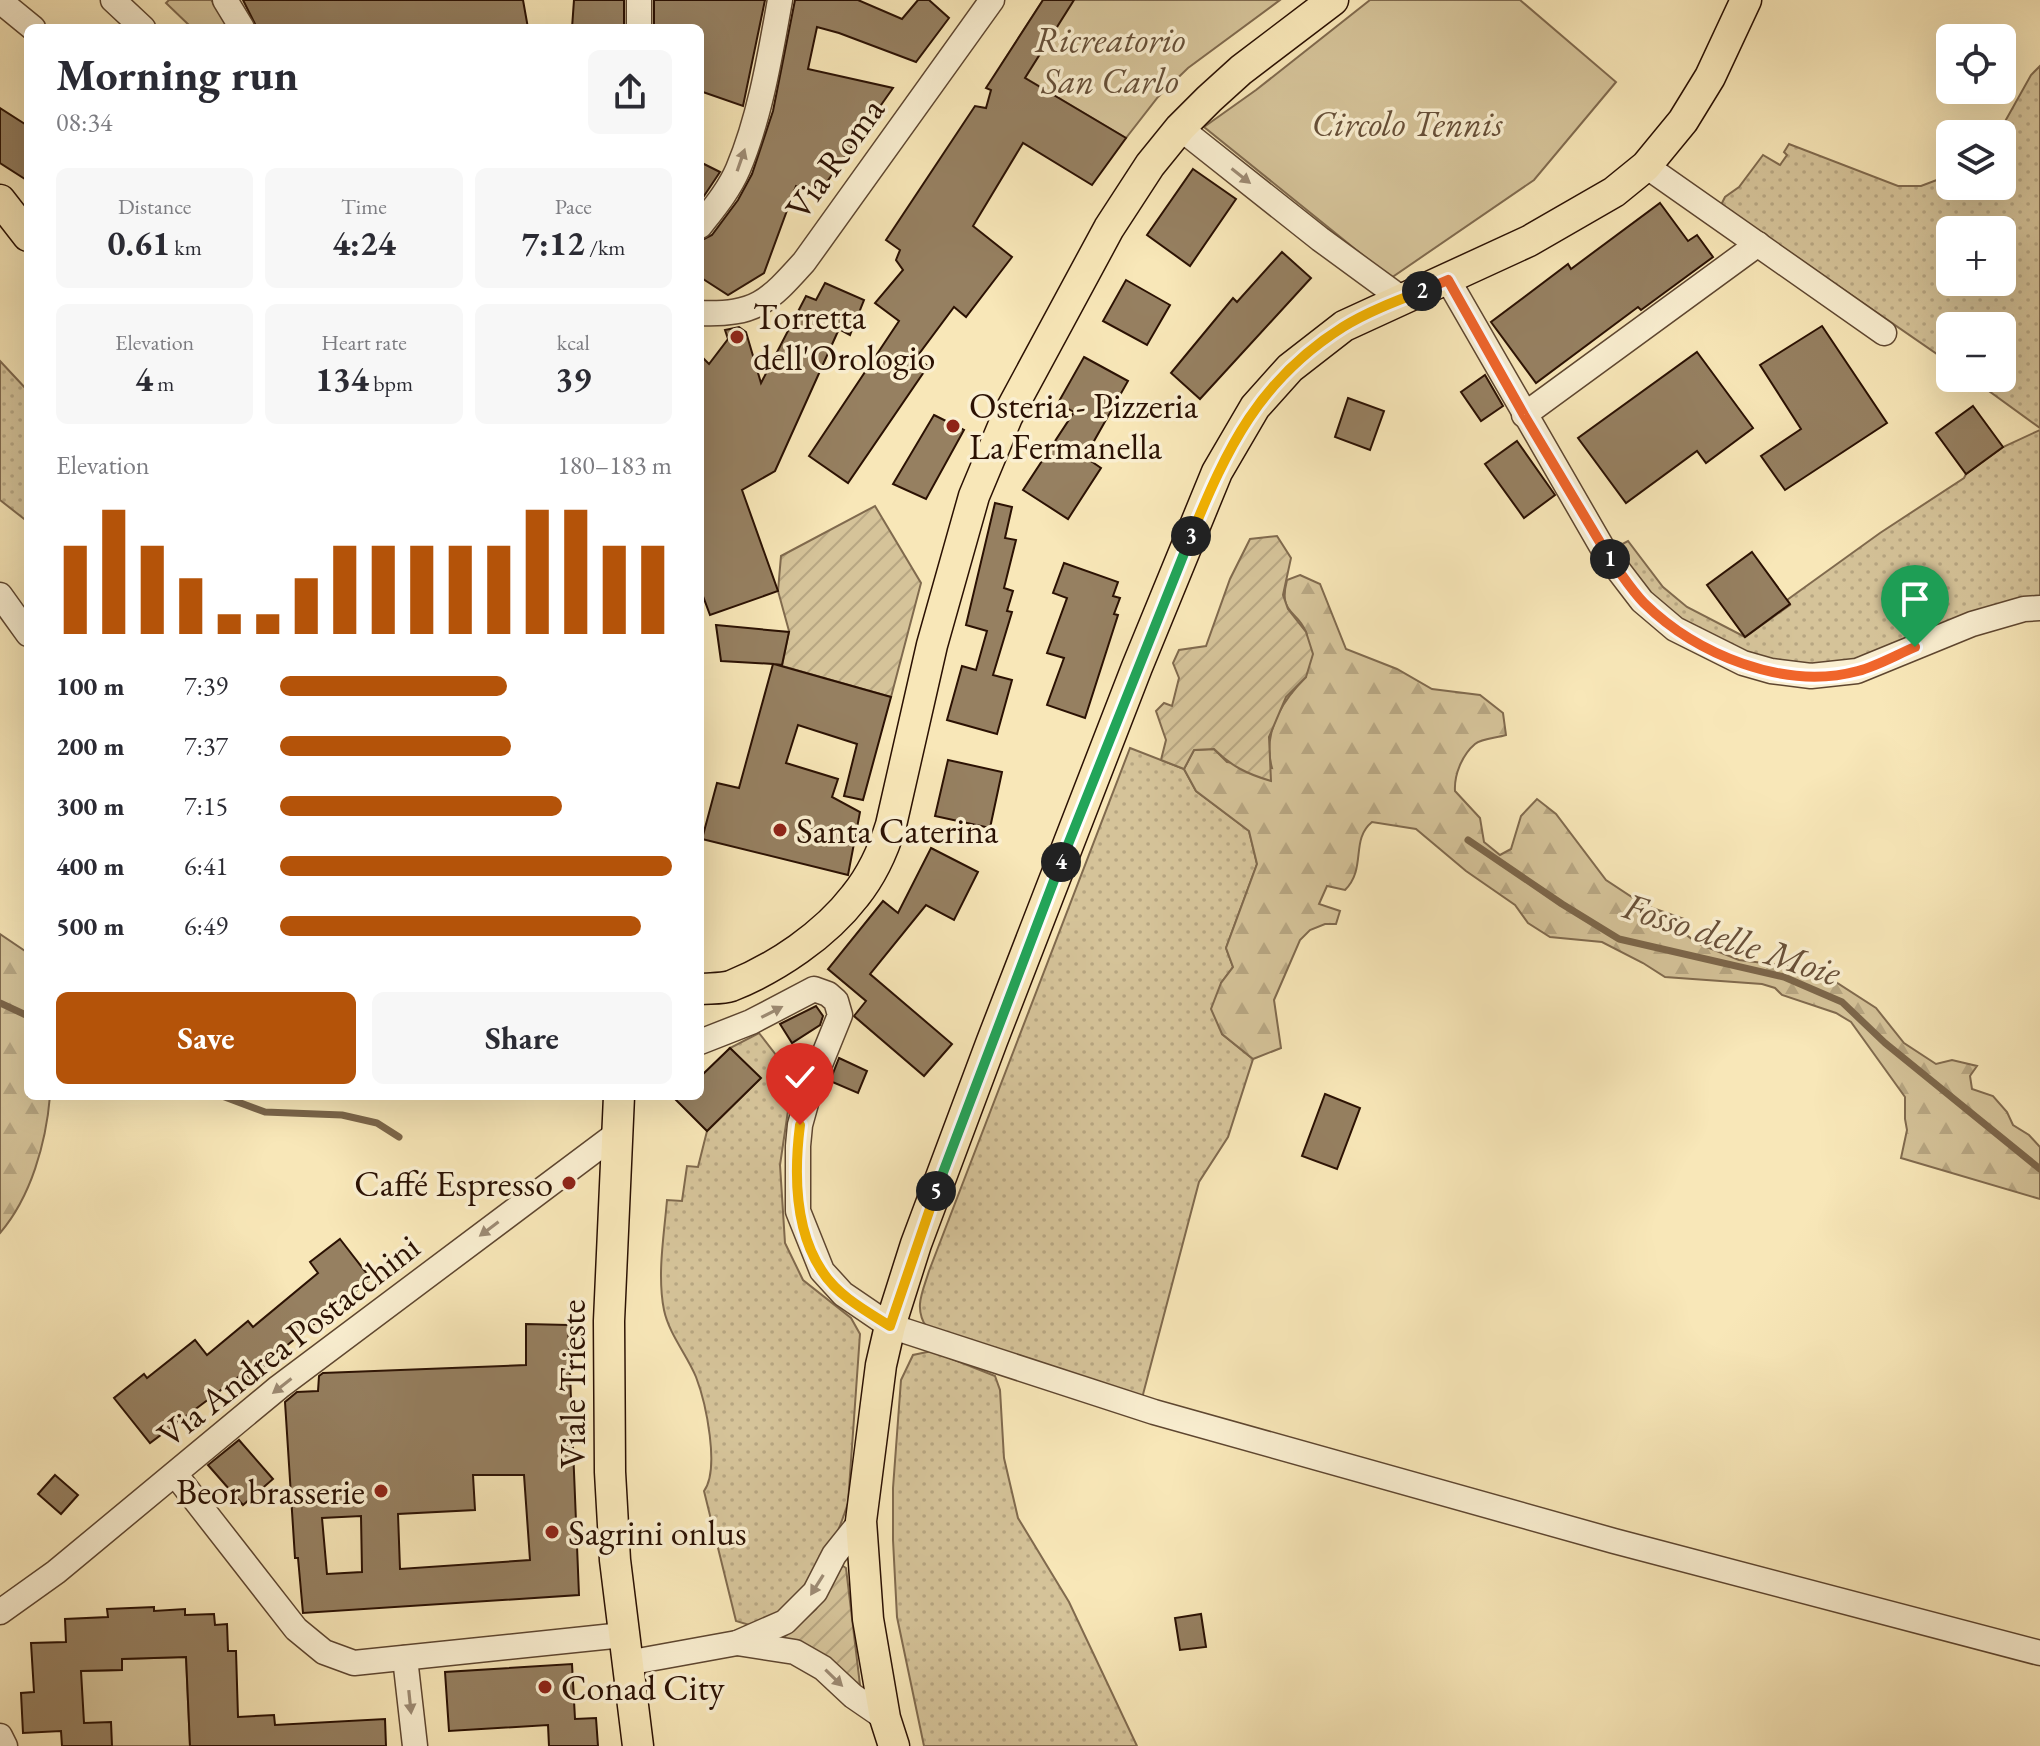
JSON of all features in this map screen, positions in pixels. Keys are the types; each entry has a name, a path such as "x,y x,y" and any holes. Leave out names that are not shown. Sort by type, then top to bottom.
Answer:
{"main road":[{"path":"714,988 776,963 805,943 854,898 871,873 883,851 891,825 932,645 974,496 1007,417 1109,228 1150,165 1180,128 1241,70 1333,0"},
{"path":"890,1732 868,1619 861,1521 881,1365 890,1326 916,1244 1008,997 1217,472 1255,407 1290,368 1344,326 1529,241 1614,192 1646,166 1683,121 1703,88 1746,0"},
{"path":"0,200 24,231"},
{"name":"Viale Trieste","path":"619,1100 607,1381 613,1530 638,1746"},
{"name":"Viale Trieste","path":"619,1132 631,1100"}],"street":[{"path":"113,0 139,24"},
{"path":"225,0 240,24"},
{"path":"639,0 639,24"},
{"name":"Via Roma","path":"704,313 743,312 773,296 804,262 992,0"},
{"path":"0,1 28,24"},
{"path":"704,221 738,170 757,111 778,12"},
{"path":"1180,128 1320,239 1402,299"},
{"path":"1646,166 1884,333"},
{"path":"1524,415 1758,244"},
{"path":"1448,280 1606,554 1642,601 1675,629 1743,663 1771,671 1811,676 1857,671 1972,624 2024,609 2040,608"},
{"path":"0,595 24,628"},
{"path":"704,1040 751,1022 814,989 836,1001 840,1015 810,1089 800,1125 798,1211 822,1271 843,1294 890,1326 1169,1417 1614,1541 2040,1653"},
{"name":"Via Andrea Postacchini","path":"1,1613 56,1572 279,1387 619,1132"},
{"path":"175,1474 296,1629 324,1652 354,1663 737,1643 795,1652 823,1668 890,1732"},
{"path":"737,1643 785,1622 815,1592 834,1555 861,1521"},
{"path":"405,1658 415,1746"},
{"path":"0,1736 5,1746"}],"green space":[{"path":"169,0 211,0 230,24 188,24 166,3"},
{"name":"Ricreatorio San Carlo","path":"1043,0 1280,0 1188,68 1158,97 1126,138 1002,64"},
{"name":"Circolo Tennis","path":"1370,0 1520,0 1616,82 1534,180 1391,278 1204,127"},
{"path":"2040,66 2040,428 1990,392 2016,392 2016,312 1936,312 1936,353 1721,205 1763,155 1780,165 1787,155 1784,152 1789,144 1898,186 1921,186 1936,180 1936,200 2016,200 2016,120 2006,120 2031,75"},
{"path":"0,361 24,387 24,519 0,500"},
{"path":"2040,430 2040,604 1857,668 1771,665 1677,626 1609,551 1628,541 1663,587 1687,607 1745,637 1790,605 1787,600 1880,533 1964,478 2003,447"},
{"path":"875,506 921,583 891,697 782,666 789,631 778,591 781,556"},
{"path":"1277,536 1291,558 1283,595 1288,609 1306,632 1313,654 1306,677 1286,697 1269,737 1271,781 1240,769 1214,749 1194,750 1184,769 1161,760 1166,740 1156,711 1164,703 1172,706 1179,678 1173,663 1179,650 1206,646 1230,579 1250,539"},
{"path":"1300,575 1320,584 1346,649 1397,669 1432,689 1480,695 1503,713 1506,735 1475,744 1463,759 1456,778 1455,791 1480,818 1484,842 1500,855 1511,849 1521,816 1537,799 1556,814 1606,880 1644,905 1684,919 1684,933 1697,943 1739,960 1797,967 1831,979 1876,1008 1904,1043 1936,1064 1952,1060 1977,1066 1970,1076 1972,1089 1993,1096 2007,1112 2013,1125 2040,1147 2040,1199 1901,1158 1907,1130 1905,1097 1851,1022 1836,1013 1782,995 1775,988 1762,984 1665,977 1602,942 1550,937 1528,923 1515,905 1466,871 1416,829 1372,822 1362,837 1352,882 1345,890 1327,886 1319,904 1340,911 1336,924 1325,924 1310,930 1300,940 1274,1000 1281,1048 1253,1059 1222,1034 1211,1009 1221,983 1233,967 1226,948 1257,864 1249,831 1196,791 1184,769 1194,750 1214,749 1227,762 1272,768 1270,742 1276,718 1289,696 1306,677 1306,632 1285,600 1287,580"},
{"path":"1130,748 1184,769 1196,791 1249,831 1257,864 1226,948 1233,967 1221,983 1222,1034 1253,1059 1228,1137 1199,1182 1141,1402 927,1328 920,1306 929,1271"},
{"path":"0,934 24,950 24,1100 49,1100 35,1169 20,1203 0,1233"},
{"path":"759,1033 793,1077 780,1165 785,1243 803,1280 851,1318 860,1334 845,1513 817,1577 804,1595 756,1627 736,1621 704,1491 709,1481 711,1452 704,1403 696,1377 666,1319 661,1269 667,1200 682,1201 687,1166 698,1167 707,1131 760,1079 730,1048"},
{"path":"932,1351 995,1376 1000,1390 1004,1458 1018,1518 1069,1602 1137,1746 924,1746 897,1617 893,1488 901,1380 913,1355"},
{"path":"843,1566 846,1568 860,1685 855,1686 782,1639 816,1609 836,1572"},
{"path":"186,1657 190,1746 112,1746 77,1723 81,1671 122,1670 122,1659"}],"building":[{"path":"243,0 523,0 527,24 255,24"},
{"path":"574,0 624,0 624,24 572,24"},
{"path":"654,0 765,0 743,106 704,92 704,24 654,24"},
{"path":"795,0 858,0 902,19 918,0 929,0 949,18 916,62 817,27 808,69 893,88 817,196 796,186 764,273 728,295 704,280 704,239 712,235 738,200 752,174 773,111"},
{"path":"1043,0 1074,0 1025,78 1126,138 1092,185 1023,143 973,226 1012,257 966,317 954,307 916,358 928,366 848,483 809,456 899,321 875,303 903,270 896,260 900,250 886,240 975,106 986,108 991,90 986,88"},
{"path":"0,108 24,123 24,178 0,163"},
{"path":"704,164 720,172 704,196"},
{"path":"1193,169 1236,199 1190,266 1147,235"},
{"path":"1660,203 1688,241 1697,235 1713,257 1641,310 1638,307 1536,383 1491,322 1568,264 1571,269"},
{"path":"1282,252 1311,278 1200,399 1171,373 1233,298 1237,302"},
{"path":"1126,280 1170,305 1147,345 1103,321"},
{"path":"825,283 864,300 850,335 839,329 775,471 742,490 778,591 710,615 704,599 704,359 709,364 728,339 725,330 739,327 746,332 761,383 806,296 816,300"},
{"path":"1822,326 1887,423 1785,490 1761,456 1801,429 1760,365"},
{"path":"1697,352 1753,428 1706,463 1697,451 1626,503 1578,438"},
{"path":"1084,357 1128,381 1085,457 1101,468 1068,519 1023,490 1074,412 1058,403"},
{"path":"1485,375 1503,406 1481,421 1461,392"},
{"path":"1348,398 1384,411 1370,450 1335,437"},
{"path":"1973,406 2003,447 1966,474 1936,433"},
{"path":"934,415 964,430 926,499 893,484"},
{"path":"1517,441 1555,495 1524,518 1485,464"},
{"path":"995,503 1012,507 1005,538 1016,540 1004,588 1013,591 1007,611 1012,612 993,675 1012,680 997,734 947,720 962,666 976,670 987,631 966,625"},
{"path":"1752,552 1790,604 1745,637 1707,585"},
{"path":"1064,563 1118,582 1113,596 1120,598 1114,614 1118,615 1085,718 1047,705 1064,658 1047,653 1067,598 1053,593"},
{"path":"716,625 789,632 782,665 774,664 891,697 863,800 844,796 857,744 798,725 786,763 838,779 832,797 860,812 848,875 704,839 717,783 739,788 773,664 721,661"},
{"path":"948,760 1002,772 990,828 935,816"},
{"path":"931,848 978,872 954,920 926,905 870,974 952,1044 924,1076 854,1016 866,1001 828,969 883,901 898,913"},
{"path":"816,1006 823,1016 820,1025 792,1043 780,1024"},
{"path":"730,1048 761,1078 707,1131 676,1100 704,1100 704,1073"},
{"path":"839,1058 867,1071 858,1093 830,1081"},
{"path":"1325,1094 1360,1108 1337,1169 1302,1156"},
{"path":"340,1239 371,1279 250,1378 245,1372 150,1443 114,1398 144,1374 147,1378 195,1340 207,1355 248,1321 253,1327 318,1273 310,1262"},
{"path":"526,1324 568,1325 579,1595 303,1613 298,1558 295,1558 285,1402 297,1392 318,1391 319,1376 323,1373 526,1365","holes":["473,1475 524,1475 530,1560 400,1569 398,1514 475,1510","361,1516 362,1572 327,1574 322,1518"]},
{"path":"239,1440 273,1479 243,1505 208,1465"},
{"path":"55,1475 78,1495 61,1514 38,1494"},
{"path":"154,1607 154,1611 185,1609 185,1615 214,1614 215,1625 227,1624 228,1651 236,1651 238,1717 274,1715 275,1725 385,1719 386,1746 190,1746 186,1657 122,1659 122,1670 81,1671 84,1723 111,1722 112,1746 62,1746 61,1731 23,1733 21,1693 34,1692 31,1643 66,1642 65,1619 108,1617 107,1609"},
{"path":"1201,1614 1206,1647 1180,1650 1175,1618"},
{"path":"572,1664 575,1719 596,1718 598,1746 549,1746 548,1725 449,1731 445,1672"}],"waterway":[{"name":"Fosso delle Moie","path":"1468,840 1619,939 1784,977 1842,1002 1885,1043 2040,1169"},
{"path":"0,1003 24,1014"},
{"path":"233,1100 265,1112 342,1115 377,1123 399,1137"}],"place":[{"name":"Torretta dell'Orologio","path":"737,337"},
{"name":"Osteria - Pizzeria La Fermanella","path":"953,426"},
{"name":"Santa Caterina","path":"780,830"},
{"name":"Caffé Espresso","path":"569,1183"},
{"name":"Beor brasserie","path":"381,1491"},
{"name":"Sagrini onlus","path":"552,1532"},
{"name":"Conad City","path":"545,1687"}],"route":[{"path":"800,1125 798,1211 809,1245 822,1271 843,1294 890,1326 916,1244 1064,852 1217,472 1255,407 1290,368 1344,326 1402,299 1448,280 1606,554 1642,601 1675,629 1743,663 1771,671 1811,676 1857,671 1915,647"}]}
